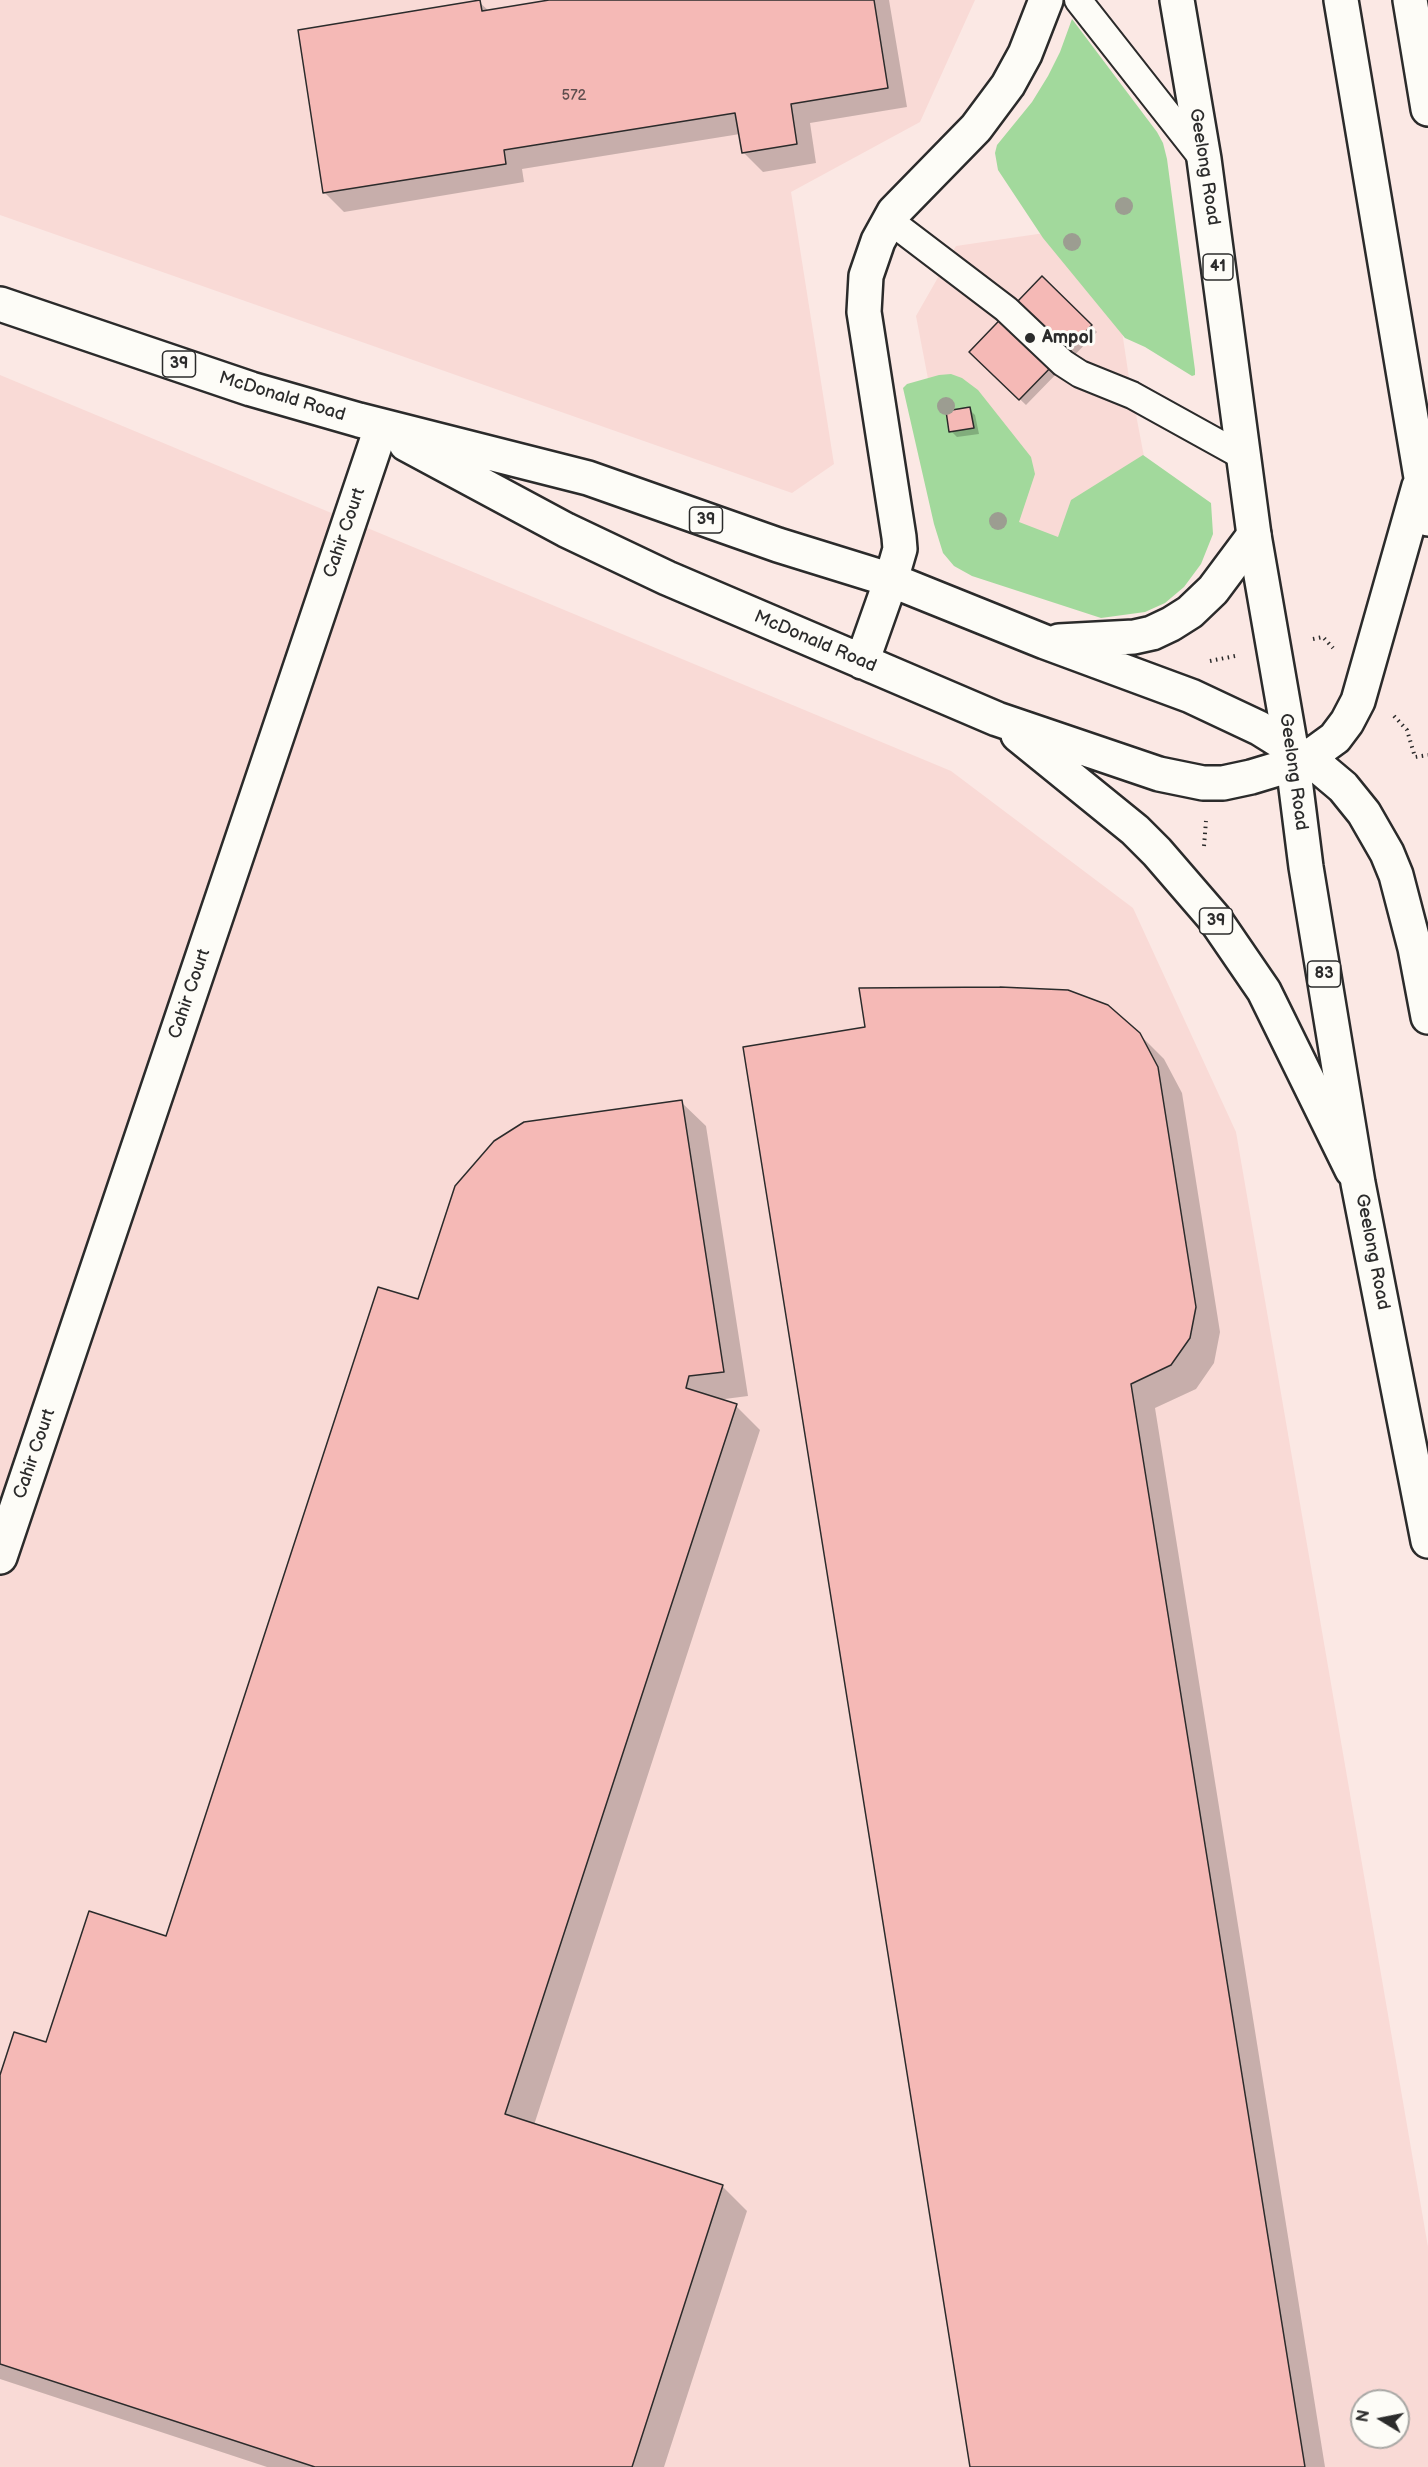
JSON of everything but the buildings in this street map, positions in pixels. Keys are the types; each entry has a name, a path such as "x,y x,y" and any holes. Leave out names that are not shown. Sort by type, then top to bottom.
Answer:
{"main road":[{"path":"862,662 900,549 862,302 871,258 889,220 906,198 976,128 998,99 1025,54 1046,0"},
{"name":"Geelong Road","path":"1177,0 1203,159 1254,535 1297,756 1306,867 1358,1183 1428,1541"},
{"path":"1341,0 1428,519"},
{"path":"1410,0 1428,109"},
{"name":"McDonald Road","path":"0,304 251,389 370,425 588,478 767,541 891,580 1045,642 1191,696 1259,728 1297,756 1251,777 1223,783 1203,783 1159,774 997,719 667,578 566,530 370,425"},
{"name":"Cahir Court","path":"0,1557 370,425"},
{"path":"1297,756 1335,738 1358,701 1421,477"},
{"path":"1045,642 1134,637 1152,633 1171,624 1190,612 1213,590 1254,535"},
{"name":"39","path":"997,719 1135,830 1186,883 1214,918 1264,991 1358,1183"},
{"path":"1297,756 1332,777 1356,802 1387,853 1396,875 1415,948 1428,1017"}],"lane":[{"path":"1078,0 1203,159"},
{"path":"889,220 1006,309 1063,363 1080,374 1132,395 1245,457"}],"shaded area":[{"path":"0,0 975,0 920,122 791,192 834,464 792,493 0,215"},
{"path":"1106,224 1129,378 1159,535 960,546 916,316 956,246"},
{"path":"0,375 951,771 1133,908 1236,1132 1428,2247 1428,2467 0,2467"}],"green space":[{"path":"1072,19 1163,143 1195,375 1192,376 1145,347 1125,338 1043,238 998,170 995,153 997,145 1032,102 1048,76"},
{"path":"951,374 962,378 978,390 1031,457 1035,474 1019,522 1058,537 1071,500 1143,455 1211,503 1213,534 1201,564 1184,587 1165,603 1145,612 1101,618 972,576 954,566 943,553 934,524 903,388 907,384"}],"place":[{"name":"Ampol","path":"1030,338"}]}
